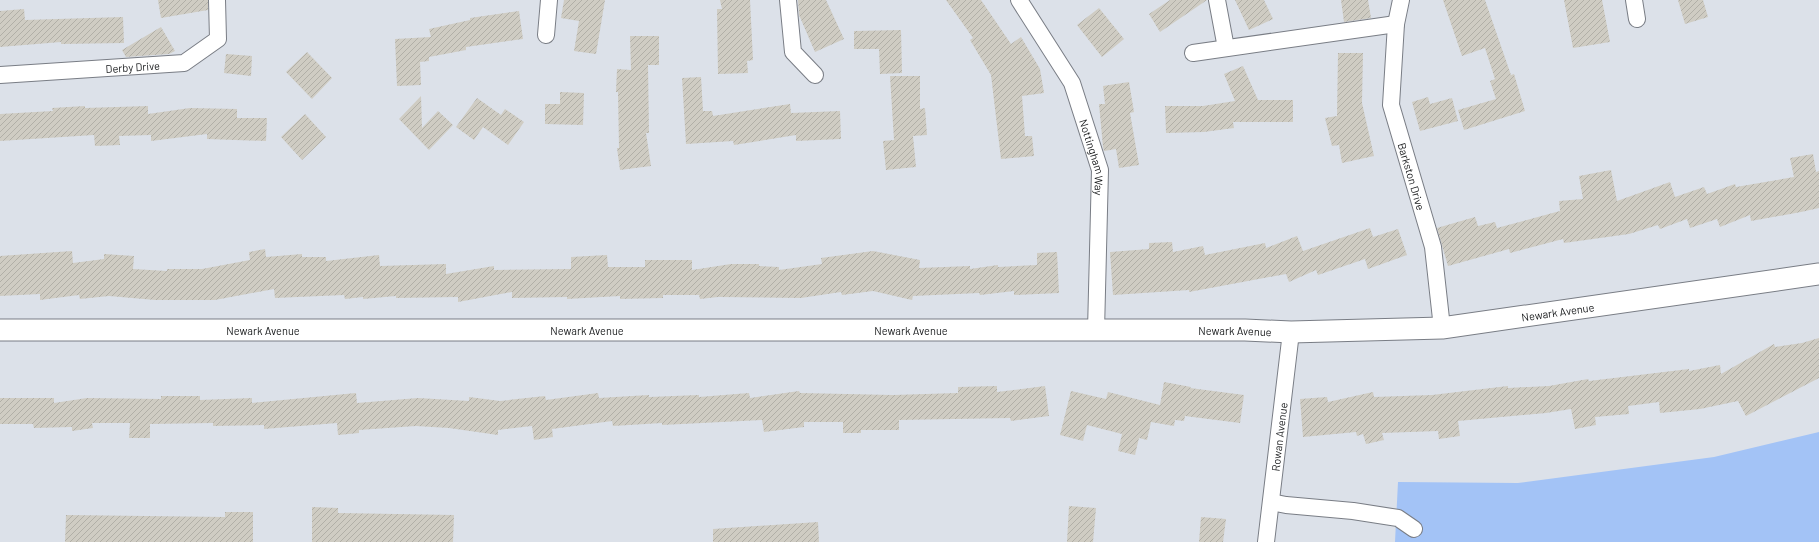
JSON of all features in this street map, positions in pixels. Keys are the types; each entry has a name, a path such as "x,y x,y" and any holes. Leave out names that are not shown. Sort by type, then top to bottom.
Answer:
{"street":[{"name":"Derby Drive","path":"0,75 184,63 218,39 217,0"},
{"path":"546,35 549,0"},
{"path":"788,0 793,52 814,75"},
{"name":"Nottingham Way","path":"1019,0 1072,83 1100,170 1096,332"},
{"path":"1217,0 1226,48"},
{"name":"Barkston Drive","path":"1401,0 1396,24 1391,105 1433,248 1442,328"},
{"path":"1634,0 1637,19"},
{"path":"1193,53 1396,24"},
{"name":"Newark Avenue","path":"0,330 1096,332 1245,330 1291,332 1442,328 1819,274"},
{"name":"Rowan Avenue","path":"1266,542 1291,332"},
{"path":"1271,502 1286,505 1353,511 1398,518 1414,529"}],"shaded area":[{"path":"1819,432 1819,542 1395,542 1398,482 1518,483 1714,457"}],"building":[{"path":"158,0 208,0 208,10 161,18"},
{"path":"564,0 605,0 596,54 574,51 579,21 561,18"},
{"path":"720,0 750,0 753,60 747,61 748,73 718,74 717,9 722,9"},
{"path":"798,0 826,0 844,39 815,52 799,15"},
{"path":"946,0 981,0 1011,44 1021,37 1040,69 1044,93 1022,96 1025,136 1032,136 1034,156 1001,159 991,75 970,40 973,38"},
{"path":"1170,0 1207,0 1160,32 1149,14"},
{"path":"1235,0 1264,0 1273,19 1249,30"},
{"path":"1341,0 1368,0 1371,18 1344,22"},
{"path":"1443,0 1485,0 1511,75 1514,74 1525,111 1464,130 1458,110 1496,99 1490,81 1495,79 1485,48 1462,56"},
{"path":"1564,0 1602,0 1610,42 1573,48"},
{"path":"1678,0 1703,0 1708,17 1685,24"},
{"path":"1099,8 1124,39 1102,57 1077,25"},
{"path":"24,9 25,20 123,17 124,43 61,44 61,42 0,47 0,11"},
{"path":"519,11 523,39 466,47 466,50 429,57 429,61 420,62 421,85 397,86 395,39 431,37 429,29 470,20 470,18"},
{"path":"161,27 175,51 169,54 126,57 122,50"},
{"path":"901,30 902,73 880,74 879,49 854,49 854,31"},
{"path":"630,36 659,36 659,65 648,65 649,133 646,133 651,166 620,170 617,148 619,148 618,92 616,92 617,69 631,70"},
{"path":"307,52 332,78 312,99 286,72"},
{"path":"1338,53 1363,53 1362,103 1374,156 1342,163 1339,145 1332,146 1325,118 1337,116"},
{"path":"226,54 252,56 251,76 224,73"},
{"path":"1243,66 1258,100 1293,100 1293,122 1233,122 1234,128 1204,132 1166,133 1165,106 1203,106 1235,101 1224,74"},
{"path":"890,76 920,76 920,109 925,108 927,135 913,136 916,167 886,170 883,141 894,140"},
{"path":"701,77 703,111 712,111 713,116 790,104 791,113 840,111 841,139 796,141 796,135 734,145 733,141 686,144 682,78"},
{"path":"1129,82 1134,112 1130,113 1139,165 1119,168 1116,149 1104,151 1099,104 1105,104 1103,86"},
{"path":"560,92 584,93 583,125 545,124 545,104 560,104"},
{"path":"421,96 422,128 438,111 453,125 429,150 399,119"},
{"path":"1428,97 1430,104 1452,98 1458,121 1420,131 1412,102"},
{"path":"477,98 501,115 505,109 524,122 508,145 483,127 474,140 456,127"},
{"path":"85,106 85,108 148,106 148,114 190,108 237,109 237,118 267,118 266,141 207,139 207,134 151,141 151,135 119,136 120,145 95,146 94,135 0,141 0,114 53,111 52,108"},
{"path":"305,114 326,137 302,160 281,137"},
{"path":"1813,154 1816,172 1819,171 1819,208 1801,212 1751,221 1750,215 1720,227 1717,219 1690,228 1687,219 1660,229 1658,225 1629,234 1564,243 1563,239 1510,253 1509,249 1448,266 1437,228 1475,217 1478,226 1495,222 1497,228 1560,211 1559,201 1583,199 1579,176 1611,170 1617,201 1670,182 1675,197 1704,187 1707,194 1735,184 1736,187 1794,177 1790,158"},
{"path":"1370,228 1373,237 1398,229 1407,255 1368,269 1365,259 1318,275 1316,270 1289,282 1286,274 1189,292 1189,290 1113,295 1110,252 1149,249 1149,243 1172,242 1173,252 1203,246 1205,255 1265,243 1266,248 1297,236 1303,251"},
{"path":"265,249 266,257 302,254 302,257 326,257 326,261 379,255 380,266 446,264 446,274 494,266 494,270 571,269 571,257 607,255 608,267 645,267 645,260 692,260 692,270 731,264 759,264 759,266 779,267 779,270 822,264 821,258 873,251 920,260 919,268 970,266 970,269 998,265 998,267 1037,265 1037,253 1057,252 1059,293 1014,295 1014,291 980,295 979,293 913,296 912,300 873,291 842,295 841,292 801,298 718,297 700,299 699,295 663,295 663,298 620,299 620,296 567,299 567,297 512,298 512,292 458,302 458,297 396,298 396,296 345,299 344,295 275,298 274,289 215,300 155,300 109,296 80,299 79,295 40,300 40,294 0,296 0,256 72,251 73,263 104,259 104,254 134,256 133,269 167,271 167,269 202,269 250,260 249,252"},
{"path":"1819,338 1819,378 1746,416 1738,401 1700,409 1660,413 1659,402 1628,406 1629,414 1595,417 1596,425 1575,429 1571,409 1546,413 1458,421 1460,436 1439,439 1438,431 1382,433 1384,440 1366,444 1363,434 1357,436 1356,432 1303,437 1300,399 1327,397 1328,402 1373,392 1374,397 1432,395 1508,386 1508,388 1549,386 1588,379 1589,381 1689,369 1689,371 1720,365 1721,374 1774,344 1775,347 1802,343"},
{"path":"1164,382 1191,387 1190,388 1244,395 1240,423 1185,416 1184,421 1175,420 1174,426 1151,422 1147,440 1139,438 1135,455 1118,451 1122,434 1087,425 1083,441 1060,435 1071,391 1106,399 1108,392 1160,405"},
{"path":"997,386 997,392 1045,386 1049,416 1011,421 1010,418 899,420 899,430 861,430 861,433 843,433 843,422 804,422 804,427 764,432 762,420 613,426 612,421 552,429 553,437 534,440 532,426 498,430 498,435 449,428 416,426 359,430 359,433 338,435 337,423 264,429 264,425 213,426 213,423 150,424 150,438 129,438 130,423 92,423 93,428 72,431 72,427 34,428 33,424 0,424 0,398 54,398 54,403 87,398 161,399 161,396 200,396 200,400 252,398 252,403 356,393 357,403 418,398 469,401 469,397 500,401 545,396 546,400 598,393 599,398 649,395 649,397 699,395 699,397 749,393 750,398 799,391 800,393 893,395 958,393 958,387"},
{"path":"1069,506 1096,508 1093,542 1067,542"},
{"path":"312,507 338,508 338,513 454,515 453,542 312,542"},
{"path":"225,512 253,512 253,542 65,542 66,515 225,517"},
{"path":"1201,517 1226,519 1223,542 1199,542"},
{"path":"818,522 819,542 713,542 713,529"}]}
